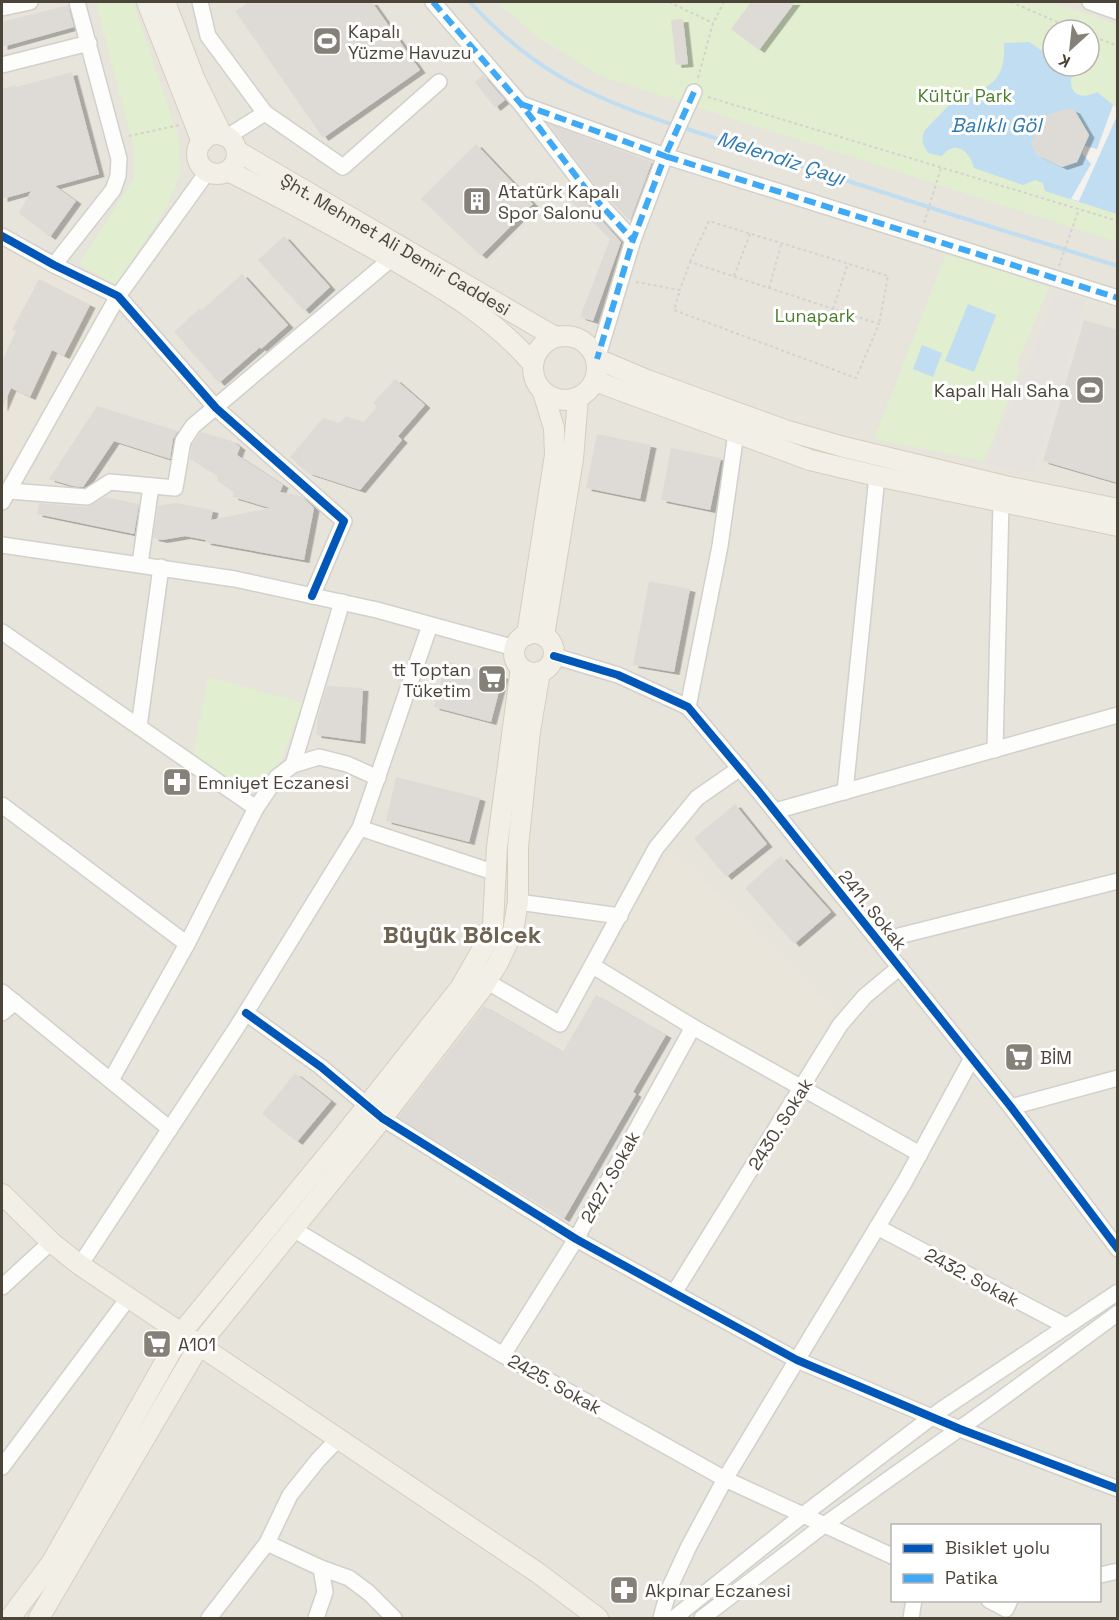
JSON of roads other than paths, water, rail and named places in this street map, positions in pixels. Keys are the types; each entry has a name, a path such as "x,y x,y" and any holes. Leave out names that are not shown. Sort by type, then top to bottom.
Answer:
{"main road":[{"path":"147,2 202,142"},
{"path":"165,2 195,80 229,141 235,163 228,171 215,174 199,162 198,156 202,142 210,135 229,141"},
{"name":"Şht. Mehmet Ali Demir Caddesi","path":"229,141 555,336"},
{"name":"Şht. Mehmet Ali Demir Caddesi","path":"228,171 312,214 456,296 514,342 533,364"},
{"path":"529,640 555,455 554,428 543,392 533,372 533,364 541,346 555,336 577,337 587,343 597,359 598,368 595,381 589,390 578,398 563,400 543,392"},
{"path":"597,359 647,380 784,430 1005,486 1118,509"},
{"path":"595,381 810,460 1118,526"},
{"path":"529,640 552,646 554,656 549,666 530,670 516,661 529,640 573,459 578,398"},
{"path":"39,1618 200,1344 293,1229 461,987 483,948 493,925 497,847 530,670"},
{"path":"10,1618 52,1562 182,1332 374,1112 486,981 498,963 513,931 518,902 518,847 530,730 530,670"},
{"path":"2,1194 51,1242 80,1265 538,1573 598,1618"}],"street":[{"path":"2,8 30,2"},
{"path":"54,265 113,190 118,176 119,159 77,2"},
{"path":"200,2 208,36 265,113 343,167 439,82"},
{"path":"433,2 521,104 586,189 633,240"},
{"path":"1090,2 1118,12"},
{"path":"2,65 89,43"},
{"path":"597,359 633,240 665,156 694,92"},
{"path":"521,104 665,156 1118,298"},
{"path":"229,141 265,113"},
{"path":"208,171 118,296 5,496 87,497 110,482 176,488 183,441 193,426 392,259"},
{"path":"2,236 54,265 118,296 216,408 344,521 312,596"},
{"path":"688,706 720,546 736,433"},
{"path":"845,792 877,476"},
{"path":"140,564 151,486"},
{"path":"995,750 1001,502"},
{"path":"2,545 235,579 342,602 430,625 529,640"},
{"path":"139,727 161,567"},
{"path":"293,765 342,602"},
{"path":"80,1265 246,1013 360,828 430,625"},
{"path":"2,632 256,808"},
{"name":"2411. Sokak","path":"554,656 618,675 688,706 775,811 1011,1107 1118,1249"},
{"path":"775,811 1118,716"},
{"path":"111,1080 187,944 256,808 277,777 293,765 319,757 347,764 378,778"},
{"path":"486,981 560,1024 656,848 697,798 740,768"},
{"path":"2,805 187,944"},
{"path":"360,828 496,873"},
{"path":"879,941 1118,881"},
{"path":"518,902 620,916"},
{"path":"593,966 693,1028 920,1154"},
{"name":"2430. Sokak","path":"674,1293 840,1025 865,996 900,967"},
{"path":"2,992 170,1129"},
{"path":"2,1013 15,1002"},
{"path":"246,1013 321,1067 374,1112 576,1239 674,1293 797,1360 960,1429 1118,1489"},
{"name":"2427. Sokak","path":"503,1355 576,1239 693,1028"},
{"path":"661,1618 669,1589 725,1479 878,1227 972,1058"},
{"path":"1011,1107 1118,1078"},
{"name":"2432. Sokak","path":"878,1227 1066,1326"},
{"name":"2425. Sokak","path":"293,1229 503,1355 725,1479 891,1556"},
{"path":"2,1287 51,1242"},
{"path":"674,1618 803,1515 932,1417 1118,1292"},
{"path":"2,1467 129,1297"},
{"path":"702,1618 825,1525 1118,1313"},
{"path":"209,1618 267,1543 290,1495 339,1438"},
{"path":"267,1543 349,1578 369,1593 394,1618"},
{"path":"316,1618 325,1592 321,1568"},
{"path":"1101,1575 1118,1571"},
{"path":"911,1618 914,1602"},
{"path":"993,1602 1007,1609"}],"water":[{"name":"Balıklı Göl","path":"1029,42 1041,50 1041,78 1071,78 1075,93 1084,96 1097,92 1117,108 1117,214 1045,191 1043,183 1035,180 1023,185 974,168 966,152 961,149 952,148 942,156 928,153 923,142 925,130 962,92 982,89 990,85 1000,72 1004,43","holes":["1075,111 1089,135 1077,162 1062,167 1037,155 1031,143"]},
{"path":"968,304 996,315 974,372 945,361"},
{"path":"922,345 942,353 933,377 913,369"}],"waterway":[{"name":"Melendiz Çayı","path":"470,2 516,46 563,78 614,103 674,125"},
{"name":"Melendiz Çayı","path":"681,127 1118,266"}],"place":[{"name":"Kapalı Yüzme Havuzu","path":"327,41"},
{"name":"Atatürk Kapalı Spor Salonu","path":"477,201"},
{"name":"Kapalı Halı Saha","path":"1090,390"},
{"name":"tt Toptan Tüketim","path":"492,679"},
{"name":"Emniyet Eczanesi","path":"177,782"},
{"name":"BİM","path":"1019,1057"},
{"name":"A101","path":"157,1344"},
{"name":"Akpınar Eczanesi","path":"624,1590"}],"district":[{"name":"Büyük Bölcek","path":"462,934"}],"park label":[{"name":"Kültür Park","path":"965,95"},
{"name":"Lunapark","path":"815,315"}]}
